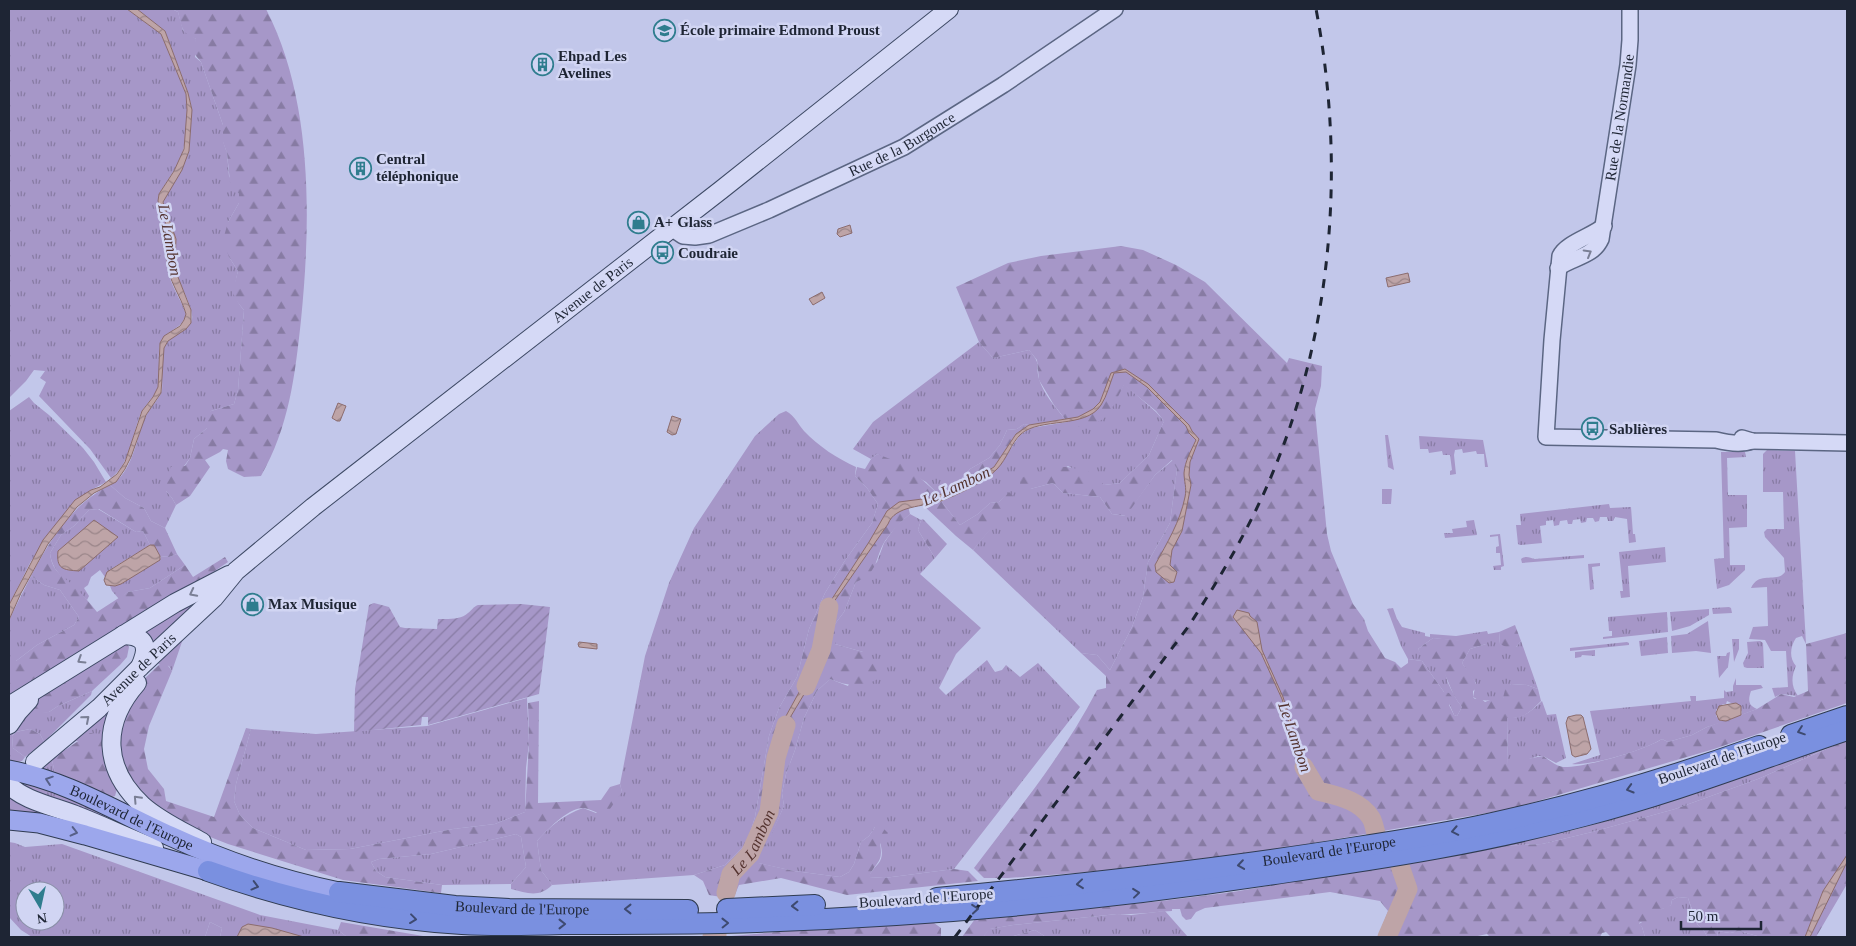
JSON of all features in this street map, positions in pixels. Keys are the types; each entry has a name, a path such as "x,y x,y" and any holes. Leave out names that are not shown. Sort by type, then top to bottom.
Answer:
{"highway":[{"name":"Boulevard de l'Europe","path":"338,892 455,906 677,910 928,899 1119,880 1307,855 1486,825 1627,790 1847,716"},
{"name":"Boulevard de l'Europe","path":"208,871 239,882 325,905 413,920 464,924 691,924 766,922 967,909 1162,890 1305,870 1449,846 1548,825 1626,804 1685,786 1847,730"}],"main road":[{"name":"Avenue de Paris","path":"35,762 99,708 214,598 236,571 313,507 949,9"},
{"name":"Avenue de Paris","path":"9,706 184,598 236,571"},
{"path":"123,635 138,637 146,647 140,667"},
{"path":"164,646 155,662 123,700 114,724 113,759 126,787 144,806 158,817 206,844 241,861 338,892"},
{"path":"9,726 18,712 45,683"},
{"name":"Boulevard de l'Europe","path":"9,770 48,779 70,788 170,836 239,866 307,886 338,892"},
{"path":"9,784 16,791 29,797 208,871"},
{"name":"Boulevard de l'Europe","path":"9,820 39,823 208,871"}],"street":[{"name":"Rue de la Burgonce","path":"671,228 683,236 709,235 777,206 904,147 988,95 1115,9"},
{"name":"Rue de la Normandie","path":"1630,9 1628,65 1601,239 1594,250 1558,268 1546,437 1716,440 1737,437 1752,441 1847,443"}],"green space":[{"path":"9,9 127,9 161,34 186,94 186,136 181,159 159,194 158,201 171,239 168,262 169,276 186,314 181,324 162,340 159,350 158,387 141,413 123,464 111,478 90,449 39,396 46,382 40,378 45,371 34,370 9,398"},
{"path":"137,9 172,9 178,12 183,30 196,39 195,57 201,62 223,125 223,141 227,153 229,176 239,194 239,203 228,222 229,257 238,271 235,292 237,301 244,310 238,390 234,404 211,411 207,428 194,439 190,458 166,491 176,505 165,528 151,521 144,508 125,498 110,485 118,480 129,464 146,416 161,393 162,358 166,343 186,328 192,319 191,309 176,272 174,240 163,202 189,151 192,109 165,31"},
{"path":"172,9 266,9 281,44 293,82 305,162 307,202 304,282 296,361 289,401 271,458 261,476 244,477 228,469 226,461 228,450 223,449 205,460 210,467 190,496 176,505 166,491 165,479 171,467 185,466 190,458 194,439 207,428 207,416 211,411 234,404 238,390 244,310 234,295 238,271 229,257 223,240 228,222 239,203 239,194 230,182 227,153 223,142 223,125 201,62 192,51 196,39 185,32 181,26 178,12"},
{"path":"1121,246 1143,250 1176,265 1205,282 1287,363 1289,358 1322,366 1321,386 1315,409 1327,534 1331,551 1353,604 1364,619 1368,631 1385,658 1395,662 1401,668 1408,663 1408,659 1422,661 1444,692 1449,693 1453,698 1449,705 1454,715 1457,716 1462,707 1456,699 1444,673 1433,663 1423,659 1418,649 1433,638 1467,641 1470,637 1485,634 1488,640 1486,644 1470,649 1462,663 1476,685 1477,688 1473,691 1475,699 1479,697 1485,702 1495,698 1503,698 1505,690 1511,684 1527,685 1538,689 1541,701 1533,709 1523,716 1507,718 1508,765 1543,756 1563,767 1585,765 1642,748 1662,739 1668,742 1692,735 1707,727 1757,709 1781,694 1794,697 1808,691 1806,644 1847,633 1847,703 1714,749 1510,809 1273,850 1189,862 1089,872 984,878 974,868 1055,759 1097,690 1106,688 1106,676 1081,653 1097,655 1110,670 1132,627 1143,597 1148,562 1170,523 1177,469 1172,460 1155,475 1126,516 1112,514 1100,497 1063,493 1053,483 1030,489 1020,486 1020,478 1055,467 1070,467 1090,472 1096,475 1104,485 1120,483 1149,455 1164,421 1156,411 1124,385 1112,408 1103,419 1092,424 1072,428 1054,405 1039,380 1037,360 1029,350 993,358 979,342 956,287 1008,263 1041,256"},
{"path":"979,342 993,358 1029,350 1037,362 1039,379 1043,390 1065,419 1029,425 1024,424 1017,429 1007,430 1000,445 989,458 970,469 956,485 939,495 926,482 877,454 871,459 853,449 873,422"},
{"path":"1124,384 1164,421 1149,455 1120,483 1104,485 1068,466 1030,489 1053,483 1063,493 1100,497 1112,514 1125,516 1155,475 1173,460 1177,469 1170,523 1148,562 1143,597 1132,627 1110,670 1097,655 1081,653 973,550 990,529 1009,493 999,502 990,503 978,514 960,525 941,501 973,485 997,469 1020,435 1031,428 1067,422 1115,401"},
{"path":"29,397 83,448 106,482 91,490 31,561 9,605 9,411"},
{"path":"786,411 822,447 856,467 855,476 867,488 878,504 872,523 844,562 825,593 809,629 797,677 779,708 769,736 755,817 747,843 725,865 694,875 552,885 541,870 537,841 547,830 570,814 583,808 596,813 622,792 620,784 645,656 669,583 694,528 755,436 779,414"},
{"path":"1024,424 1029,425 1016,434 994,467 961,487 939,495 943,487 949,483 957,485 970,469 989,458 1000,445 1007,430 1017,429"},
{"path":"1385,435 1388,435 1394,470 1388,467"},
{"path":"1419,436 1483,440 1488,467 1485,467 1484,454 1477,454 1476,451 1463,453 1462,449 1455,450 1456,474 1450,475 1452,470 1450,455 1443,455 1442,451 1429,453 1428,449 1420,449"},
{"path":"1767,450 1795,451 1806,644 1802,636 1796,638 1792,645 1791,656 1796,666 1793,674 1793,685 1798,696 1781,694 1775,697 1772,688 1788,687 1786,651 1771,651 1765,640 1749,639 1753,627 1768,626 1767,587 1751,588 1763,578 1777,577 1785,572 1784,558 1765,537 1764,532 1767,529 1784,529 1783,492 1763,492 1763,454"},
{"path":"1721,452 1745,452 1746,457 1727,458 1728,495 1747,495 1747,527 1729,528 1730,565 1745,565 1745,570 1729,585 1717,589 1714,559 1724,558"},
{"path":"877,454 906,465 939,495 907,502 910,514 885,541 869,574 856,582 844,612 835,624 835,644 863,652 878,664 878,679 866,684 854,685 830,679 817,691 804,718 786,774 782,793 784,806 759,863 794,871 840,877 849,872 854,864 861,842 869,836 875,827 881,826 888,833 880,844 880,859 869,877 884,878 954,869 968,871 978,881 847,895 781,878 739,885 733,899 709,895 703,881 694,875 725,865 747,843 755,817 769,736 779,708 797,677 809,629 825,593 844,562 872,523 878,504 867,488 855,476 857,467 865,469 871,459"},
{"path":"110,485 125,498 144,508 151,521 165,528 177,554 169,557 160,556 154,545 150,545 143,531 136,532 99,509 89,510 74,526 61,535 50,553 56,570 78,590 97,612 128,592 150,588 185,565 193,577 225,557 228,562 169,602 9,698 9,661 16,661 37,645 74,625 79,617 60,590 44,585 31,576 63,524 84,502"},
{"path":"1382,489 1392,489 1391,504 1382,504"},
{"path":"1009,492 1013,496 1010,506 973,550 924,506 941,501 960,525 978,514 990,503 999,502"},
{"path":"1609,504 1610,508 1631,507 1633,534 1635,534 1636,542 1629,543 1627,519 1615,517 1613,521 1608,521 1607,517 1600,517 1599,521 1595,522 1593,518 1587,518 1586,522 1581,523 1580,519 1573,520 1572,524 1568,524 1567,520 1560,521 1559,525 1554,526 1553,520 1546,521 1546,525 1540,526 1542,543 1518,544 1516,525 1521,525 1520,514"},
{"path":"98,509 136,532 143,531 150,545 111,569 105,577 100,570 91,577 88,585 84,588 89,596 87,600 59,574 50,553 61,535 74,526 89,510"},
{"path":"910,514 921,520 918,530 935,558 920,574 981,628 956,654 939,688 946,695 987,660 995,672 1002,670 1006,665 1020,677 1038,663 1080,707 954,869 884,878 868,877 882,856 875,827 869,836 861,842 854,864 849,872 840,877 794,871 758,863 784,806 782,793 786,774 804,718 817,691 830,679 848,686 863,652 835,644 835,624 844,612 856,582 877,562 884,543 896,526"},
{"path":"923,519 947,544 935,558 918,530"},
{"path":"1474,520 1477,535 1445,538 1444,533 1453,533 1452,529 1467,527 1466,521"},
{"path":"1500,534 1504,566 1501,567 1501,570 1494,570 1493,566 1501,565 1500,553 1496,553 1496,547 1499,546 1498,536 1490,537 1490,535"},
{"path":"1665,547 1666,562 1628,566 1630,597 1621,598 1620,591 1623,591 1619,552"},
{"path":"177,554 185,565 150,588 128,592 119,599 112,591 110,586 115,586 161,558 160,556 169,557"},
{"path":"1584,555 1584,558 1522,563 1521,559 1526,557 1535,559"},
{"path":"1600,563 1600,566 1592,567 1594,589 1590,590 1588,564"},
{"path":"31,576 44,585 60,590 79,617 74,625 37,645 16,661 9,661 9,620"},
{"path":"191,602 192,612 153,643 134,632"},
{"path":"374,603 389,607 400,627 437,629 438,619 462,617 478,605 521,604 550,607 539,694 428,725 428,717 422,717 421,725 354,732 355,689 369,605"},
{"path":"1729,607 1732,613 1713,614 1712,608"},
{"path":"1393,608 1402,627 1425,633 1425,636 1430,637 1430,634 1456,636 1487,631 1488,634 1499,632 1500,644 1516,647 1521,641 1538,689 1527,685 1511,684 1503,698 1492,700 1477,699 1473,697 1476,683 1462,663 1470,649 1486,644 1433,638 1418,649 1424,657 1439,665 1444,671 1451,689 1462,707 1457,716 1454,715 1444,692 1422,661 1408,659 1387,609"},
{"path":"1709,609 1709,615 1690,626 1672,631 1670,612"},
{"path":"1667,612 1668,632 1603,639 1603,637 1612,636 1612,631 1609,631 1608,617"},
{"path":"1708,621 1711,653 1696,651 1672,653 1671,636 1687,634"},
{"path":"1515,625 1521,641 1516,647 1506,647 1500,644 1499,632"},
{"path":"185,633 172,671 169,666 158,664"},
{"path":"1667,637 1668,653 1641,656 1639,641"},
{"path":"1732,639 1739,639 1739,649 1734,662"},
{"path":"1760,641 1763,643 1764,668 1744,667 1743,663 1748,653 1747,642"},
{"path":"1627,642 1629,645 1570,651 1570,648"},
{"path":"127,643 129,647 127,657 92,691 49,712 31,715 27,713 33,702 50,687 106,648"},
{"path":"1595,650 1595,656 1582,655 1575,658 1575,652"},
{"path":"1730,652 1728,667 1719,678 1717,656 1726,656"},
{"path":"161,663 166,663 172,671 149,726 144,749 148,769 164,789 166,801 214,817 246,728 251,729 236,784 234,801 240,815 253,828 306,850 350,849 453,829 495,824 525,812 529,743 528,703 539,701 538,803 601,800 610,787 620,784 622,792 605,816 585,808 576,809 558,821 537,841 541,870 552,885 542,892 522,892 511,889 511,884 526,867 521,837 516,834 431,854 379,859 371,862 376,871 385,877 442,885 441,893 343,880 228,844 200,833 170,818 131,787 116,740 139,684"},
{"path":"1736,678 1736,685 1761,685 1763,688 1751,691 1749,697 1750,704 1757,709 1741,715 1742,712 1736,703 1727,701 1726,704 1723,704 1716,710 1716,716 1722,721 1726,721 1707,727 1692,735 1668,742 1662,739 1643,748 1604,760 1572,764 1600,755 1590,711 1691,701 1690,696 1696,696 1696,701 1724,698 1724,690 1726,692 1733,691"},
{"path":"92,691 91,695 44,742 40,734 30,729 15,732 12,736 13,748 25,757 22,761 9,764 10,733 23,713 49,712"},
{"path":"527,698 529,743 526,768 525,812 495,824 453,829 350,849 306,850 253,828 240,815 234,801 236,784 251,729 316,734 427,726"},
{"path":"1542,701 1547,715 1556,714 1566,758 1556,763 1543,756 1538,756 1508,766 1507,717 1518,717 1526,714"},
{"path":"112,705 106,740 76,741 59,752 52,760 55,773 34,766"},
{"path":"30,729 40,734 44,742 25,757 13,748 12,736 16,732"},
{"path":"90,733 101,734 106,740 117,789 115,796 110,798 92,788 55,773 52,760 54,753 65,750"},
{"path":"1847,740 1847,884 1816,937 1761,937 1739,931 1730,933 1717,931 1718,937 1707,937 1698,925 1688,898 1678,897 1672,900 1671,905 1667,908 1662,909 1654,922 1639,923 1645,937 1611,937 1606,932 1602,933 1600,937 1490,937 1487,934 1473,937 1378,937 1388,911 1380,901 1330,892 1205,908 1196,912 1191,919 1186,920 1182,916 1180,909 1172,909 1172,911 1117,914 1013,925 990,929 983,937 962,937 975,919 1162,901 1233,892 1499,846 1542,844 1675,809 1758,779"},
{"path":"1844,741 1758,779 1675,809 1542,844 1499,846 1574,830 1642,811"},
{"path":"14,776 83,797 79,804 72,808 26,790"},
{"path":"9,796 61,815 61,822 9,814"},
{"path":"83,797 153,836 151,842 72,808 79,804"},
{"path":"516,834 521,837 526,867 511,884 442,885 385,877 376,871 371,862 379,859 431,854"},
{"path":"9,842 25,847 62,844 260,915 338,930 347,937 220,937 222,928 210,922 205,937 32,937 23,931 65,931 65,881 15,881 15,924 9,917"},
{"path":"1678,897 1688,898 1697,923 1707,937 1645,937 1639,924 1671,905 1672,900"},
{"path":"1165,911 1188,937 1046,937 1035,930 1010,937 983,937 989,929 1013,925"},
{"path":"210,922 222,928 220,937 205,937"},
{"path":"341,922 429,937 347,937 338,930"},
{"path":"934,923 941,928 941,937 719,937 801,930"},
{"path":"1035,930 1046,937 1010,937"},
{"path":"1717,931 1730,933 1739,931 1761,937 1718,937"}],"water":[{"path":"127,9 137,9 165,31 188,93 192,110 189,151 182,170 163,202 176,239 176,272 191,310 191,323 186,329 168,341 164,348 161,393 146,415 125,469 116,482 94,493 77,507 48,544 21,593 9,620 9,605 43,540 75,500 100,487 117,474 125,462 142,411 158,387 160,343 164,336 180,326 186,314 168,269 167,259 171,239 158,201 159,194 174,171 184,149 187,110 186,94 161,34"},
{"path":"850,225 852,233 840,237 837,234 838,229"},
{"path":"1408,273 1410,282 1388,287 1386,278"},
{"path":"822,292 825,298 813,305 809,299"},
{"path":"1125,369 1148,384 1189,425 1199,439 1190,462 1189,475 1191,485 1182,531 1172,550 1170,565 1177,572 1174,582 1169,583 1156,572 1155,565 1173,532 1183,506 1186,494 1184,473 1188,456 1196,440 1189,433 1186,426 1147,387 1126,372 1114,373 1107,394 1101,405 1094,412 1074,420 1029,429 1021,434 1000,465 985,479 948,498 903,510 892,518 831,606 812,681 791,716 775,771 768,818 759,841 735,873 731,874 754,844 766,817 770,783 786,716 814,665 828,605 887,511 899,502 930,498 961,487 994,467 1016,434 1029,425 1078,417 1093,409 1100,402 1111,373"},
{"path":"338,403 346,406 340,421 332,418"},
{"path":"672,416 681,419 676,434 672,435 667,432"},
{"path":"94,520 118,537 79,571 65,569 58,562 58,551"},
{"path":"150,545 154,545 160,560 121,584 115,586 106,585 104,580 107,572"},
{"path":"1237,610 1249,613 1257,622 1262,650 1283,697 1311,779 1323,791 1350,799 1363,807 1360,808 1348,800 1323,794 1310,783 1303,769 1282,699 1261,653 1233,617"},
{"path":"579,642 597,644 597,649 579,647"},
{"path":"1736,703 1741,706 1741,715 1726,721 1719,720 1716,713 1719,706"},
{"path":"1576,715 1583,717 1591,749 1587,754 1575,757 1572,755 1566,723 1568,717"},
{"path":"1847,855 1847,862 1810,937 1805,937 1823,891"},
{"path":"1406,884 1414,884 1394,937 1381,937"},
{"path":"248,924 272,928 304,937 237,937 242,927"}],"waterway":[{"name":"Le Lambon","path":"806,686 821,650 829,607"},
{"name":"Le Lambon","path":"726,893 731,874 750,854 769,812 776,758 786,725"},
{"name":"Le Lambon","path":"1304,767 1318,791 1348,800 1361,807 1372,820 1377,837"},
{"name":"Le Lambon","path":"1387,937 1408,889 1399,863"},
{"name":"Le Lambon","path":"712,937 717,935"}],"railway":[{"path":"955,937 1188,627 1246,529 1263,495 1286,437 1305,378 1318,317 1327,256 1331,194 1330,132 1325,70 1316,9"}],"place":[{"name":"École primaire Edmond Proust","path":"664,30"},
{"name":"Ehpad Les Avelines","path":"542,65"},
{"name":"Central téléphonique","path":"360,168"},
{"name":"A+ Glass","path":"638,222"},
{"name":"Coudraie","path":"662,253"},
{"name":"Sablières","path":"1593,429"},
{"name":"Max Musique","path":"252,604"}]}
